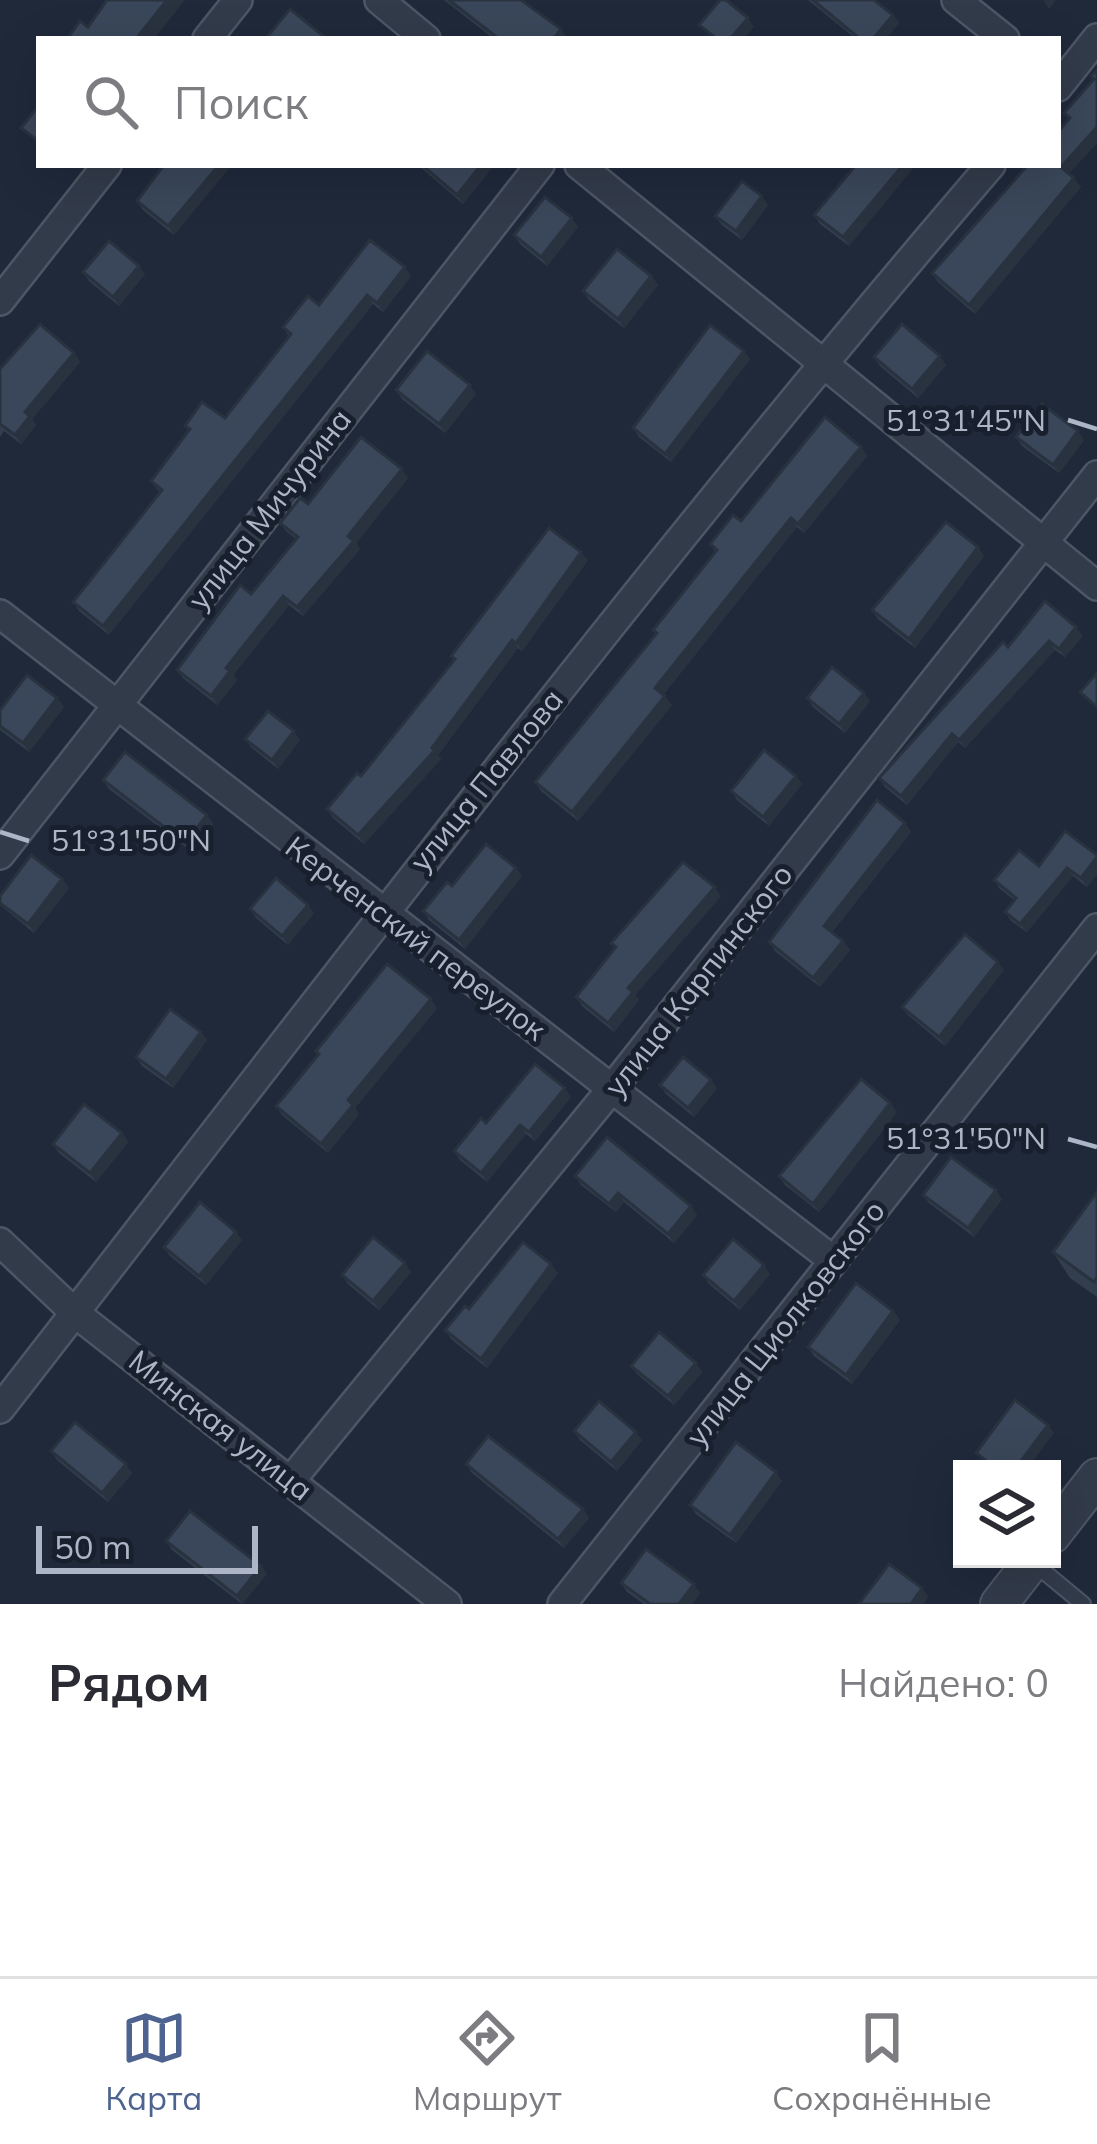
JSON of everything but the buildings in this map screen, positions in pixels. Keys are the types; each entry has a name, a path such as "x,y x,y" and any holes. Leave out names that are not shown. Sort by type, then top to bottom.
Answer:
{"street":[{"path":"209,36 238,0"},
{"path":"379,0 422,36"},
{"path":"956,0 1001,36"},
{"path":"1061,82 1097,38"},
{"path":"0,301 105,168"},
{"name":"улица Мичурина","path":"0,855 538,168"},
{"path":"583,168 819,365 1097,586"},
{"name":"улица Павлова","path":"0,1409 380,913 819,365 988,168"},
{"name":"улица Карпинского","path":"292,1479 613,1087 1097,475"},
{"name":"Керченский переулок","path":"0,614 834,1261"},
{"name":"улица Циолковского","path":"562,1604 1097,928"},
{"name":"Минская улица","path":"0,1242 75,1312 447,1604"},
{"path":"1061,1524 1097,1478"},
{"path":"999,1604 1027,1568"}],"lane":[{"path":"1053,1568 1084,1604"}]}
